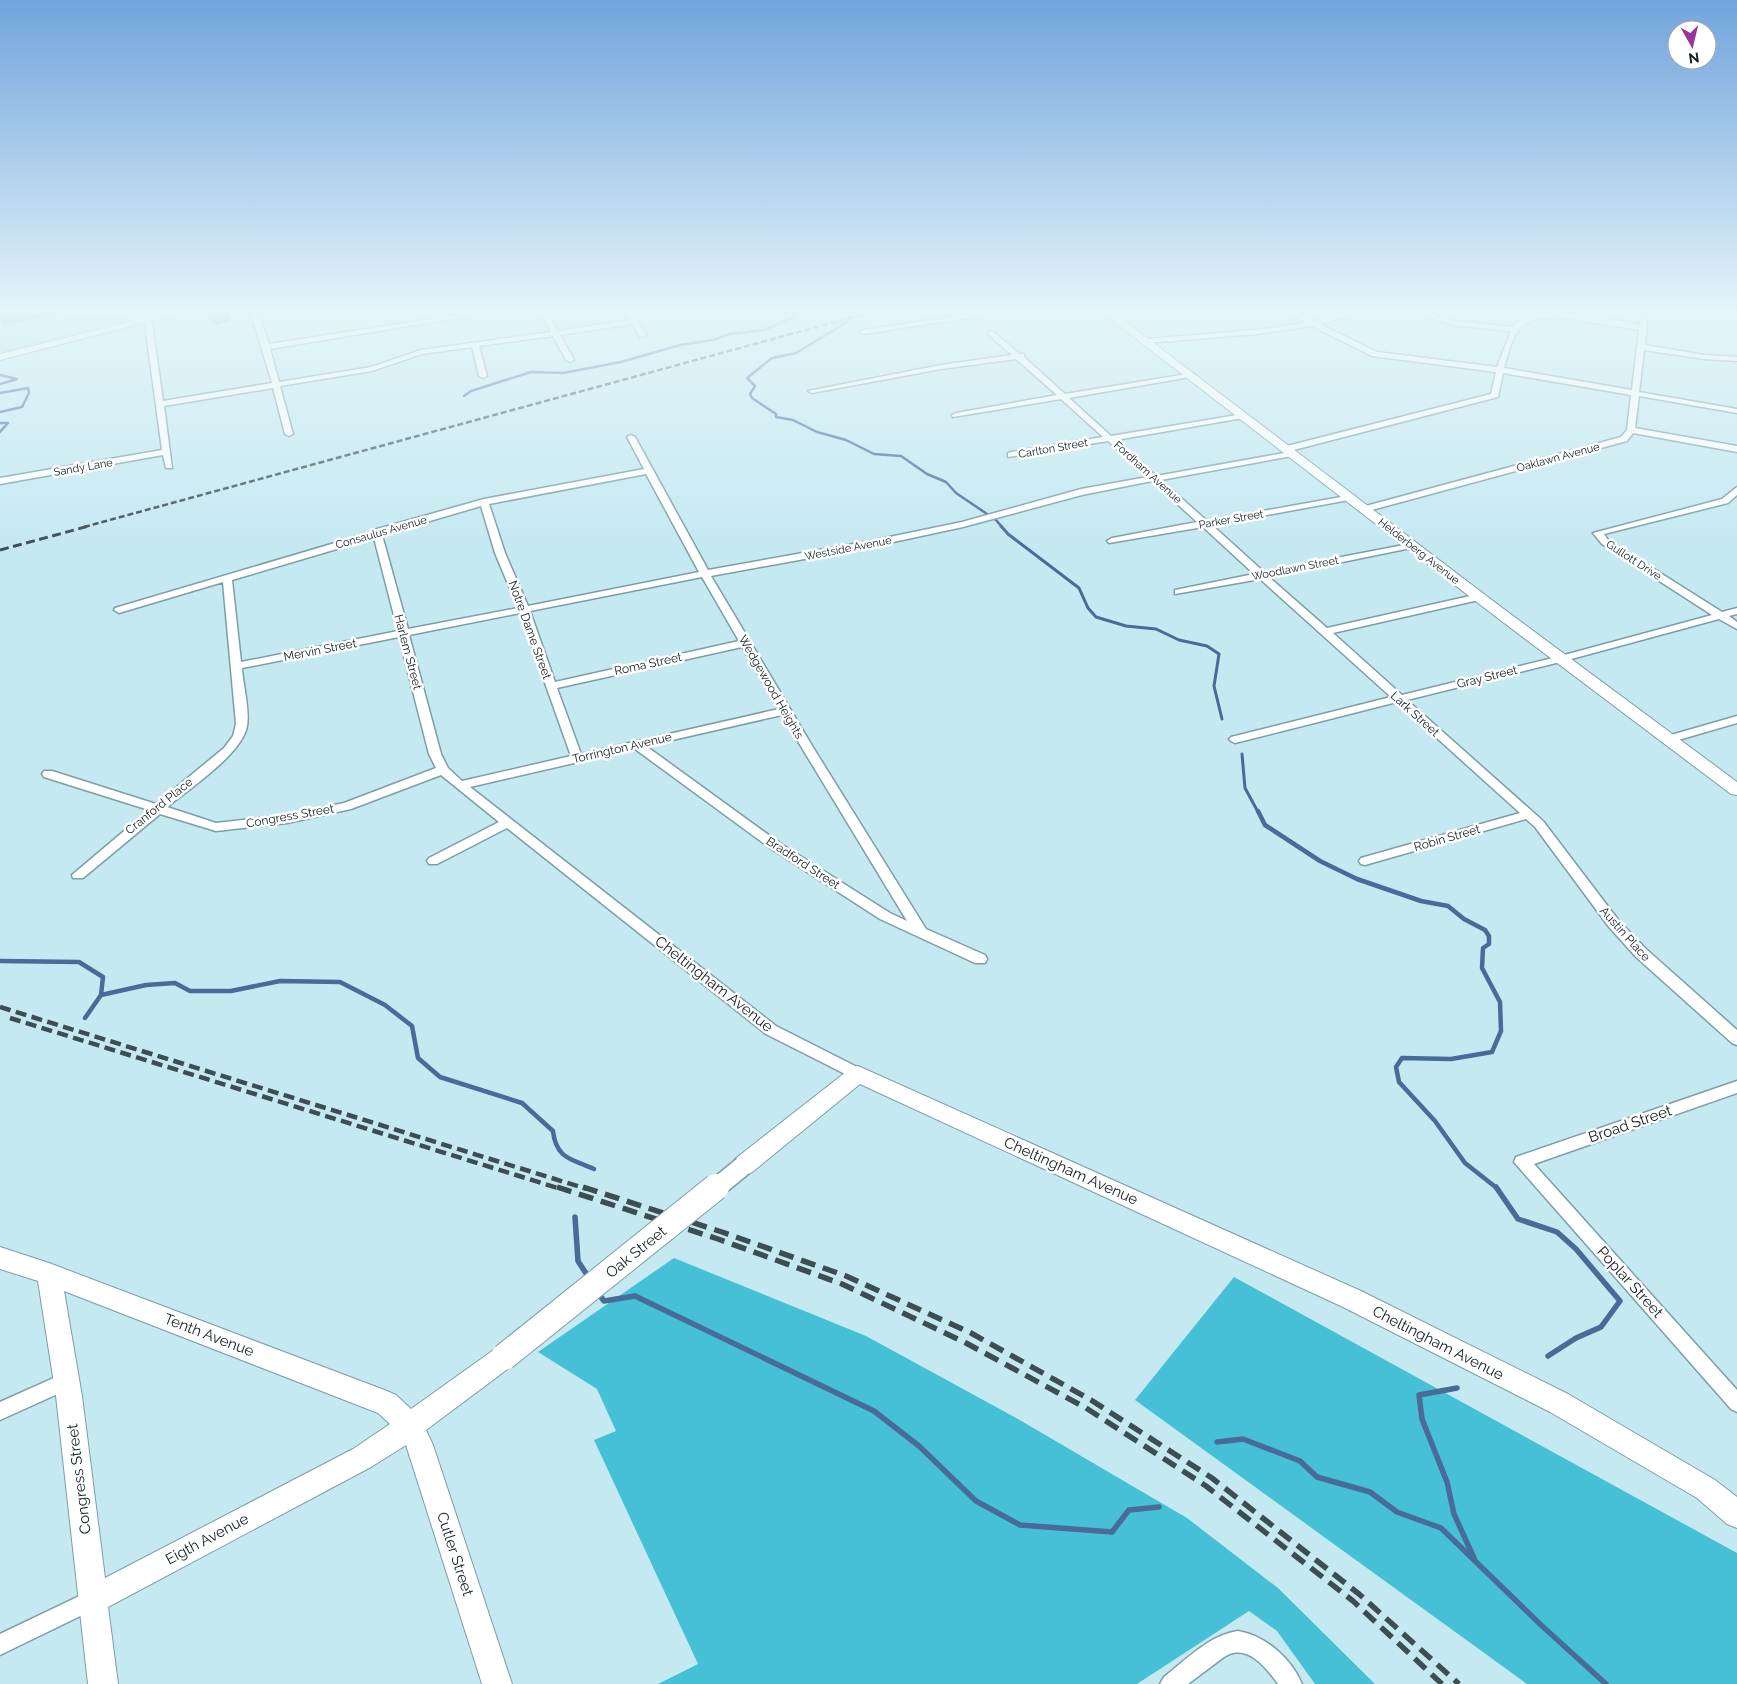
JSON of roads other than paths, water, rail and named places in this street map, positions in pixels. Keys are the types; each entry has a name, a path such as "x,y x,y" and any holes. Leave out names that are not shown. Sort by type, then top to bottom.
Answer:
{"street":[{"path":"157,389 169,466"},
{"path":"159,404 259,389"},
{"path":"277,389 288,434"},
{"path":"812,390 820,389"},
{"name":"Fordham Avenue","path":"1057,389 1302,613"},
{"path":"956,415 1113,389"},
{"name":"Helderberg Avenue","path":"1208,389 1560,659 1737,790"},
{"name":"Westside Avenue","path":"403,634 704,574 870,544 991,516 1081,492 1289,451 1495,395 1496,389"},
{"path":"1608,389 1737,411"},
{"path":"1635,389 1631,430 1737,449"},
{"name":"Carlton Street","path":"1011,455 1243,416"},
{"name":"Oaklawn Avenue","path":"1365,509 1603,446 1624,438 1631,430"},
{"name":"Wedgewood Heights","path":"631,438 704,574 784,711 921,932"},
{"name":"Sandy Lane","path":"0,481 167,452"},
{"name":"Consaulus Avenue","path":"119,610 377,532 484,502 648,470"},
{"name":"Gullott Drive","path":"1721,616 1605,542 1598,533 1725,500 1737,490"},
{"name":"Parker Street","path":"1112,541 1350,497"},
{"name":"Notre Dame Street","path":"484,502 500,553 524,610 577,758"},
{"name":"Harlem Street","path":"377,532 435,754 443,770"},
{"name":"Woodlawn Street","path":"1179,592 1411,545"},
{"path":"227,578 237,666"},
{"path":"1324,632 1479,597"},
{"name":"Gray Street","path":"1235,739 1560,659 1737,611"},
{"name":"Lark Street","path":"1302,613 1528,815"},
{"path":"1721,616 1737,626"},
{"name":"Mervin Street","path":"237,666 403,634"},
{"name":"Roma Street","path":"551,686 746,643"},
{"name":"Cranford Place","path":"78,874 228,751 239,736 242,724 237,666"},
{"name":"Torrington Avenue","path":"460,785 784,711"},
{"path":"1668,739 1737,719"},
{"name":"Bradford Street","path":"637,745 777,847 885,916 980,959"},
{"name":"Cheltingham Avenue","path":"443,770 506,823 772,1030 858,1074 1352,1299 1559,1403 1706,1489 1737,1514"},
{"name":"Congress Street","path":"157,808 216,827 287,819 347,806 443,770"},
{"path":"48,774 157,808"},
{"name":"Robin Street","path":"1365,861 1528,815"},
{"name":"Austin Place","path":"1528,815 1539,824 1614,924 1641,954 1737,1039"},
{"path":"433,861 506,823"},
{"name":"Oak Street","path":"410,1426 504,1357 858,1074"},
{"name":"Broad Street","path":"1522,1162 1737,1087"},
{"name":"Poplar Street","path":"1522,1162 1737,1403"},
{"name":"Tenth Avenue","path":"5,1263 49,1274 388,1404 410,1426"},
{"name":"Congress Street","path":"49,1274 67,1381 104,1684"},
{"path":"0,1411 67,1381"},
{"name":"Eigth Avenue","path":"0,1645 94,1599 362,1458 410,1426"},
{"name":"Cutler Street","path":"410,1426 420,1445 497,1684"},
{"path":"1171,1684 1228,1643 1251,1644 1276,1662 1291,1684"}],"waterway":[{"path":"0,393 25,389"},
{"path":"0,412 22,407 29,393 28,389"},
{"path":"464,396 479,389"},
{"path":"753,389 750,394 752,398 776,414 776,417 793,420 817,432 846,440 874,454 901,456 927,474 946,482 956,493 996,520 1002,527"},
{"path":"0,423 8,423 0,432"},
{"path":"1001,526 1008,534 1079,588 1088,608 1096,617 1126,626 1156,629 1179,640 1207,646 1219,654 1214,686 1222,719"},
{"path":"1242,754 1245,788 1258,812"},
{"path":"1258,811 1265,825 1320,861 1357,879 1421,901 1448,906 1464,919 1485,930 1489,936 1489,944 1483,948 1482,968 1500,1002 1501,1031 1492,1052 1451,1059 1402,1058 1396,1067 1399,1082 1435,1121 1465,1163 1497,1188"},
{"path":"0,961 79,962 103,977 101,995"},
{"path":"101,995 146,985 175,983 190,991 231,991 280,981 340,982 385,1005 412,1026 418,1058 440,1077 522,1103 553,1131 561,1153 594,1169"},
{"path":"85,1018 101,995"},
{"path":"1497,1188 1518,1219 1557,1232 1576,1249 1620,1301 1601,1327 1576,1338 1548,1356"},
{"path":"575,1217 578,1261 589,1278"},
{"path":"598,1293 604,1301 635,1296 874,1411 919,1446 976,1501 1020,1525 1112,1532 1129,1510 1159,1507"},
{"path":"1457,1388 1419,1395 1422,1419 1447,1482 1454,1514 1474,1558"},
{"path":"1217,1442 1243,1439 1300,1461 1317,1477 1370,1492 1397,1512 1441,1528 1541,1625 1606,1684"}],"railway":[{"path":"84,527 591,389"},
{"path":"0,550 89,526"},
{"path":"0,1007 587,1189"},
{"path":"10,1018 561,1189"},
{"path":"557,1187 718,1239 842,1284 966,1343 1086,1408 1206,1486 1353,1601 1442,1684"},
{"path":"583,1187 722,1232 846,1276 971,1333 1091,1400 1212,1478 1359,1594 1459,1684"}]}
